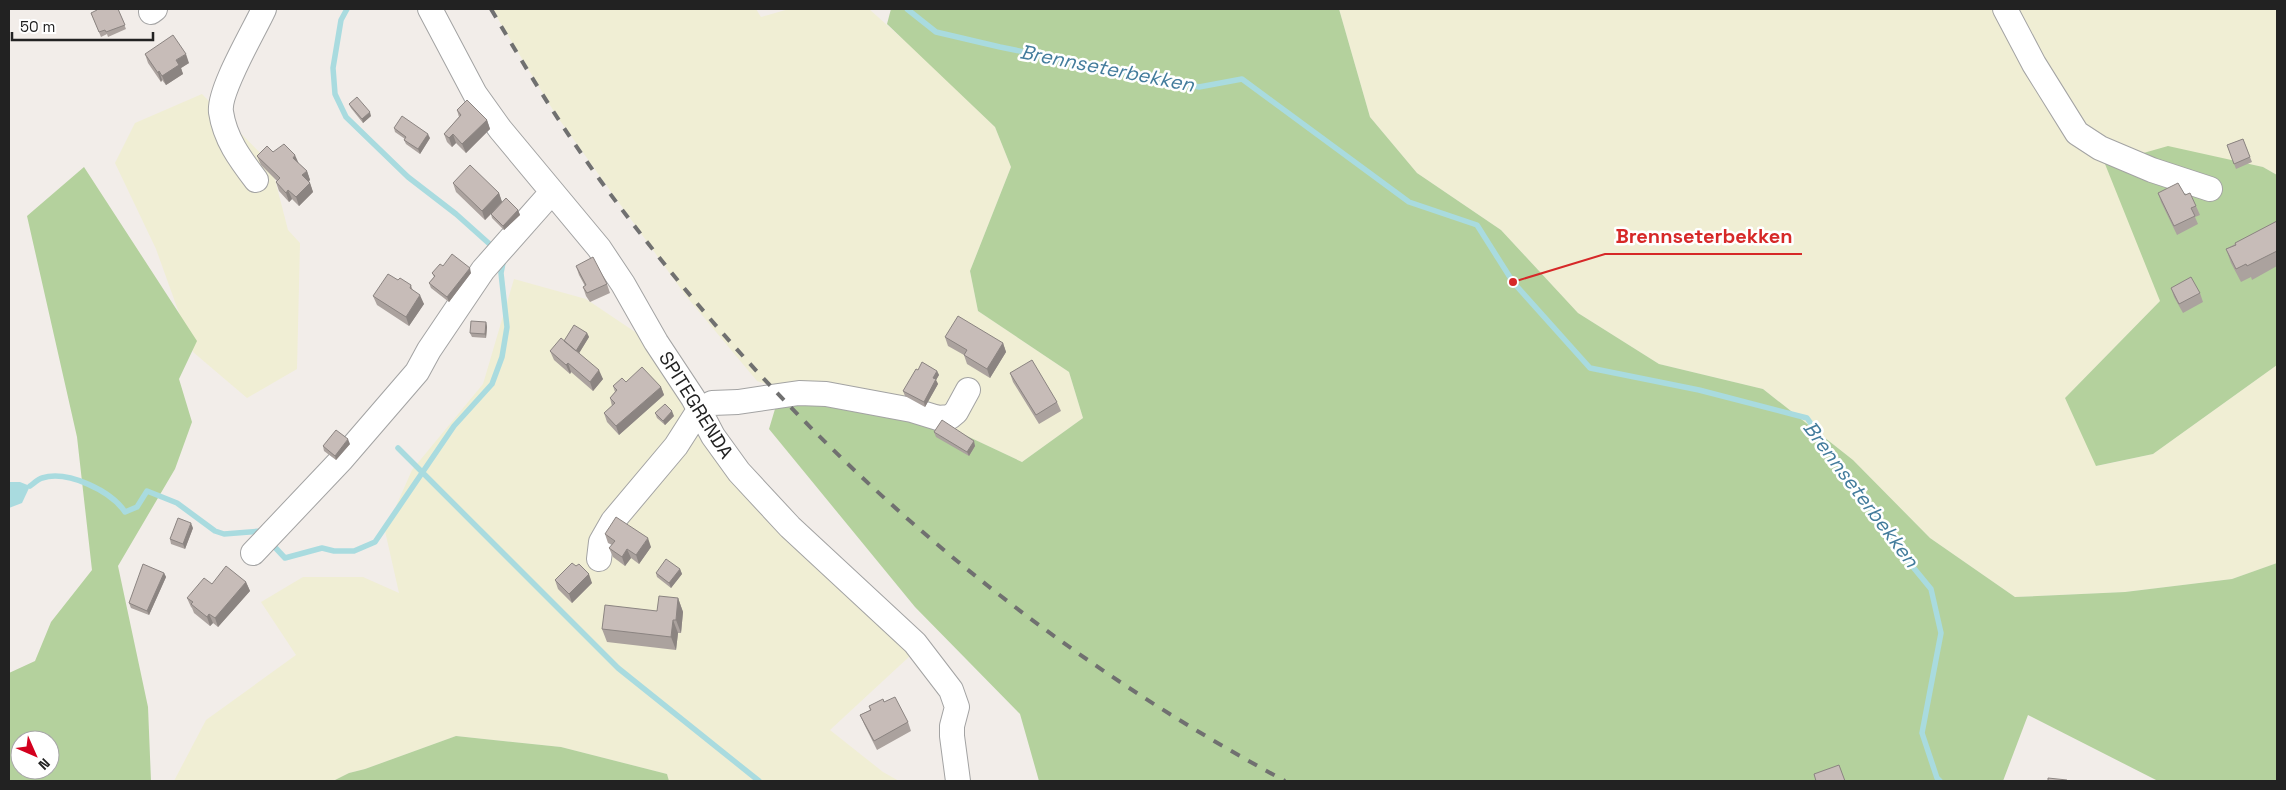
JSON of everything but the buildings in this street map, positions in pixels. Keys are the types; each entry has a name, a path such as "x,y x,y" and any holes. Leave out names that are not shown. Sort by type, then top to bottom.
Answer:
{"street":[{"path":"256,180 234,150 228,137 221,110 224,93 233,69 264,9"},
{"name":"SPITEGRENDA","path":"430,9 475,94 500,129 598,248 623,284 713,436 754,490 790,527 915,643 951,690 957,707 952,726 952,736 958,781"},
{"path":"2005,9 2034,64 2077,132 2100,148 2152,170 2210,189"},
{"path":"253,553 342,459 417,372 429,350 483,270 552,192"},
{"path":"599,559 601,542 613,521 676,446 699,410 712,403 738,402 799,393 840,396 912,410 938,418 950,417 956,412 968,390"}],"shaded area":[{"path":"492,9 756,9 761,17 789,9 869,9 914,49 995,127 1011,167 970,271 978,311 1069,372 1083,418 1022,462 935,421 781,389 757,381 686,296 556,115"},
{"path":"1339,9 2277,9 2277,175 2263,167 2168,147 2148,269 2160,301 2065,398 2097,466 2153,454 2277,365 2277,563 2232,579 2125,592 2015,597 1930,538 1853,460 1763,389 1659,364 1578,313 1501,230 1417,173 1370,117"},
{"path":"202,94 271,164 288,230 300,243 297,369 247,398 193,352 156,249 115,163 135,123"},
{"path":"514,279 586,299 653,344 697,413 911,655 830,730 883,772 899,781 669,781 667,774 561,747 456,736 349,773 333,781 174,781 206,720 296,655 261,602 303,577 363,577 399,593 385,531 412,470 483,384"}],"green space":[{"path":"891,9 1339,9 1370,117 1417,173 1501,230 1578,313 1659,364 1763,389 1853,460 1930,538 2015,597 2125,592 2232,579 2277,563 2277,781 2158,781 2028,715 2003,781 1039,781 1020,714 915,607 769,429 781,389 935,421 1022,462 1083,418 1069,372 978,311 970,271 1011,167 995,127 887,24"},
{"path":"2168,146 2263,167 2277,175 2277,365 2153,454 2096,466 2065,398 2160,301 2105,164"},
{"path":"84,167 197,341 179,379 192,422 175,469 118,566 148,707 151,781 9,781 9,673 35,661 51,622 92,570 77,437 27,216"},
{"path":"456,736 561,747 667,774 669,781 333,781 349,773"}],"water":[{"path":"9,482 20,482 30,486 22,503 9,508"}],"waterway":[{"path":"347,9 341,20 333,68 335,94 346,117 408,177 456,214 494,248"},
{"name":"Brennseterbekken","path":"907,9 936,32 1000,47 1199,87 1242,79 1409,202 1477,225 1513,282 1590,368 1699,390 1807,418 1908,561 1931,589 1941,633 1922,733 1937,778 1940,781"},
{"path":"270,542 285,558 322,548 334,551 354,551 375,542 454,426 492,384 502,357 507,327 501,273 504,258"},
{"path":"398,448 618,668 759,781"},
{"path":"30,486 40,479 52,476 76,480 88,484 110,497 125,512 137,507 147,491 177,503 215,531 224,534 262,531 263,533"}],"railway":[{"path":"491,9 543,96 600,180 671,272 746,360 825,442 908,520 996,592 1088,660 1184,723 1285,781"}],"place":[{"name":"Brennseterbekken","path":"1513,282"}]}
